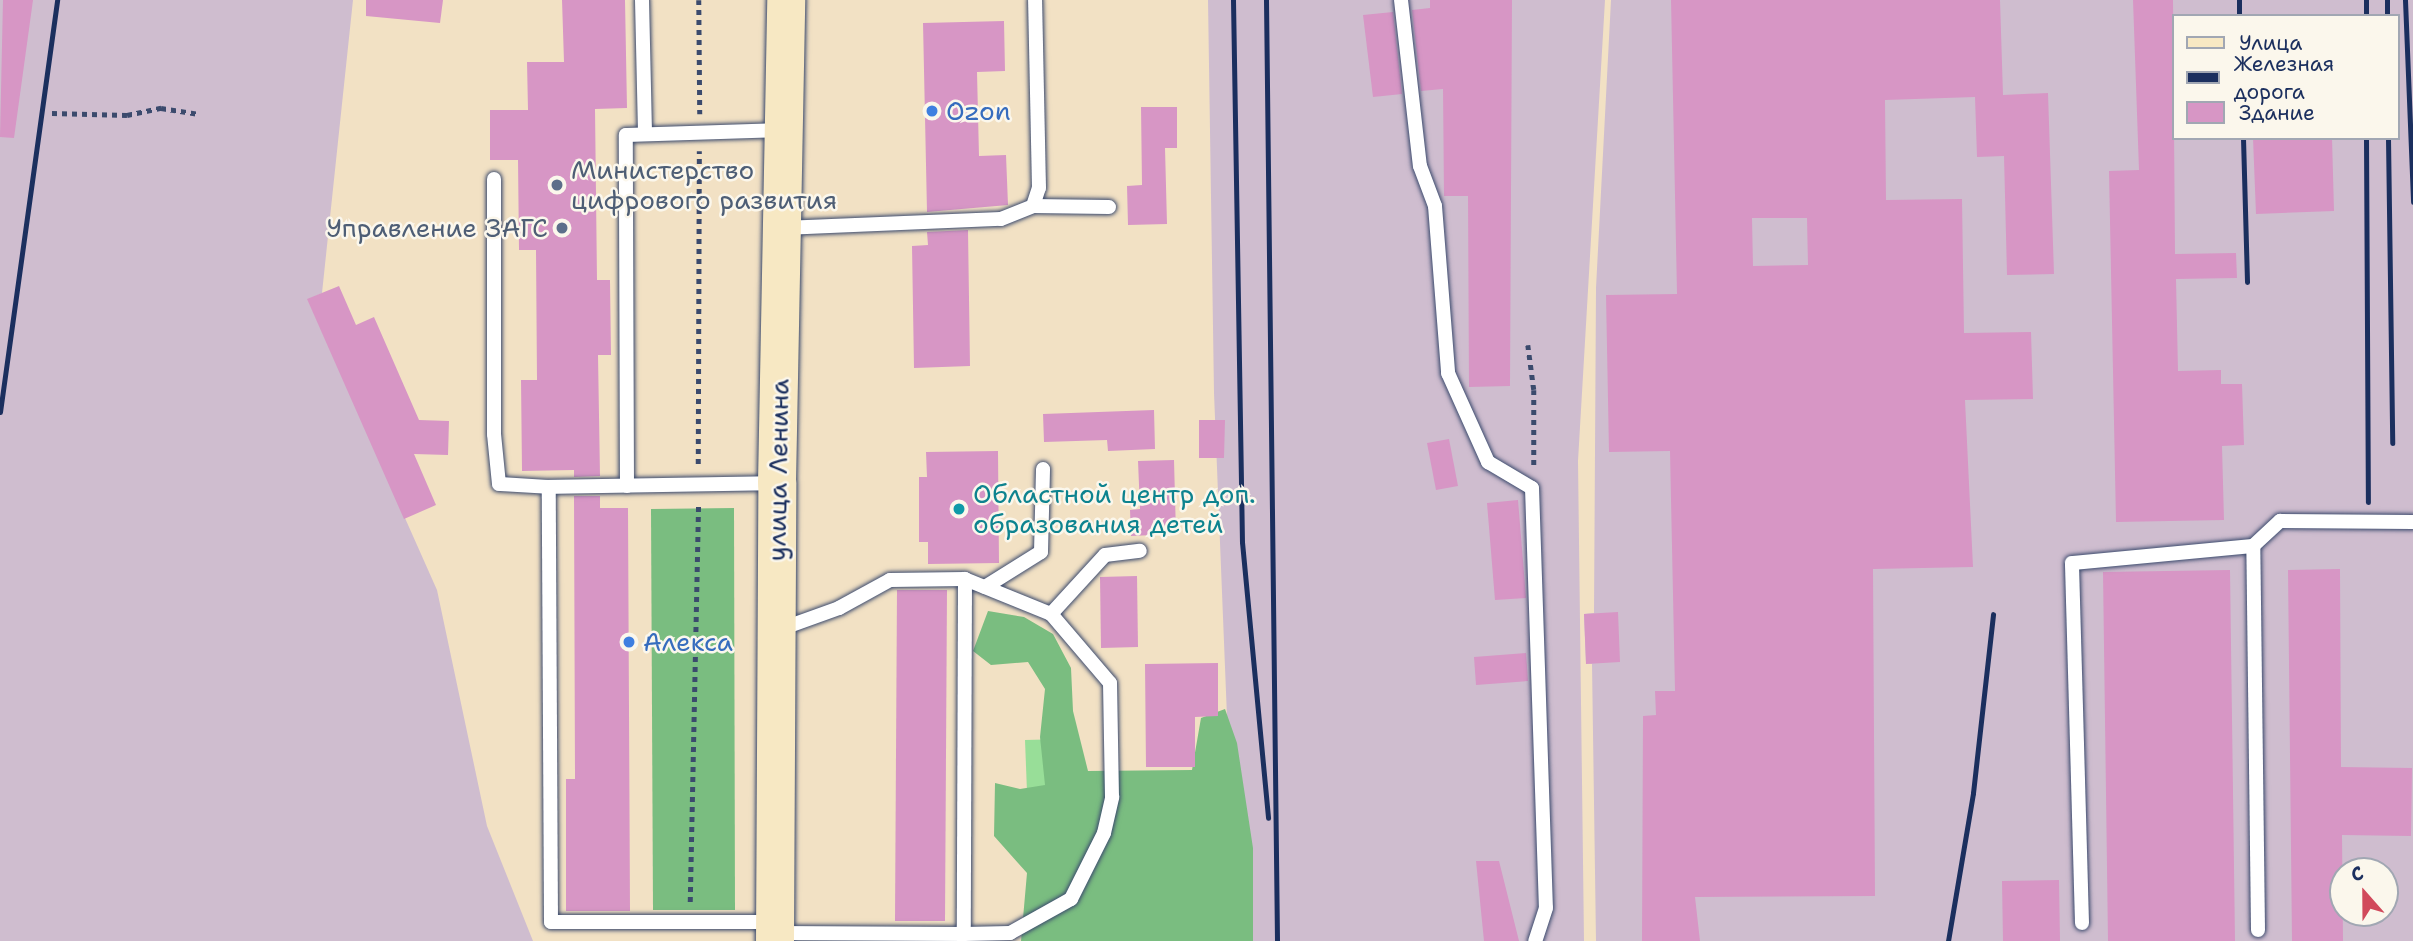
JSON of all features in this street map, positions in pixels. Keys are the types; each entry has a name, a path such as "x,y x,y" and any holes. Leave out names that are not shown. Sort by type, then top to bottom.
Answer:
{"main road":[{"name":"улица Ленина","path":"776,932 777,483 786,0"}],"lane":[{"path":"642,0 645,132"},
{"path":"1033,206 1039,188 1035,0"},
{"path":"1401,0 1420,166 1436,206 1448,373 1488,462 1532,488 1546,908 1535,941"},
{"path":"627,486 626,135 645,132 784,130"},
{"path":"494,179 494,434 499,484 549,487 777,483"},
{"path":"782,228 1001,219 1033,206 1109,206"},
{"path":"985,587 1041,552 1043,469"},
{"path":"549,487 551,922 776,932 1013,937 1071,898 1104,833 1112,797 1110,683 1051,614 965,579 890,580 839,608 776,631"},
{"path":"2082,923 2072,563 2253,546 2280,521 2413,522"},
{"path":"2253,546 2258,930"},
{"path":"1051,614 1105,555 1140,551"},
{"path":"964,934 965,579"}],"path":[{"path":"52,113 127,115 161,108 198,114"},
{"path":"1528,345 1536,446 1532,488"}],"shaded area":[{"path":"0,0 353,0 322,293 308,300 437,590 487,826 533,941 0,941"},
{"path":"1208,0 1605,0 1578,461 1584,941 1236,941 1214,393"},
{"path":"1611,0 2413,0 2413,941 1596,941 1592,664 1586,663 1584,614 1594,613 1596,288"}],"green space":[{"path":"734,508 735,910 653,910 651,509"},
{"path":"988,611 1024,617 1053,634 1071,668 1073,711 1088,771 1192,770 1201,718 1225,709 1237,743 1253,848 1253,941 1021,941 1027,873 994,836 995,783 1020,789 1045,785 1040,737 1045,689 1028,662 991,665 973,651"},
{"path":"1065,739 1068,816 1028,818 1025,740"}],"building":[{"path":"3,0 33,0 14,138 0,137"},
{"path":"366,0 443,0 440,23 366,16"},
{"path":"562,0 625,0 627,108 595,109 597,280 610,280 611,355 598,355 600,476 574,477 574,470 522,471 521,380 537,380 536,250 519,250 518,160 490,160 490,110 528,110 527,62 564,62"},
{"path":"1430,0 1512,0 1510,386 1469,387 1468,196 1444,196 1443,89 1421,91 1412,10 1430,8"},
{"path":"1671,0 2000,0 2003,95 2048,93 2054,274 2007,275 2004,156 1977,157 1975,97 1885,100 1886,200 1962,199 1964,333 2031,332 2033,399 1965,400 1973,567 1873,569 1875,896 1695,897 1700,941 1642,941 1643,716 1656,715 1655,691 1675,691 1670,451 1609,452 1606,295 1677,294","holes":["1752,218 1807,218 1808,265 1753,266"]},
{"path":"2133,0 2173,0 2172,140 2174,140 2175,254 2236,253 2237,278 2176,279 2178,371 2221,370 2221,384 2242,384 2244,445 2222,446 2224,520 2116,522 2109,171 2139,170"},
{"path":"1393,12 1402,94 1373,97 1363,15"},
{"path":"1004,21 1005,71 977,72 979,156 1006,155 1008,205 927,212 923,23"},
{"path":"1141,107 1177,107 1177,148 1165,148 1167,224 1128,225 1127,186 1142,185"},
{"path":"2253,140 2332,140 2334,211 2256,214"},
{"path":"968,230 970,366 914,368 912,246 928,245 927,232"},
{"path":"339,286 356,325 374,317 419,420 449,421 448,455 414,454 436,505 404,519 307,299"},
{"path":"1154,410 1155,449 1108,451 1107,440 1044,442 1043,414"},
{"path":"1199,420 1225,420 1224,458 1199,458"},
{"path":"1449,439 1458,486 1436,490 1427,443"},
{"name":"Областной центр доп. образования детей","path":"998,451 999,563 928,564 928,542 919,542 919,477 927,477 926,452"},
{"path":"1174,460 1176,534 1131,536 1130,510 1140,509 1138,461"},
{"path":"574,496 600,496 600,508 628,508 630,911 566,911 566,779 575,779"},
{"path":"1518,500 1526,598 1495,600 1487,503"},
{"path":"2340,569 2341,767 2412,768 2411,836 2342,835 2342,857 2329,857 2329,927 2343,927 2343,941 2292,941 2288,570"},
{"path":"2230,570 2235,941 2108,941 2103,572"},
{"path":"1137,576 1138,647 1101,648 1100,577"},
{"path":"897,590 947,590 945,921 895,921"},
{"path":"1618,612 1620,662 1586,664 1584,614"},
{"path":"1526,653 1528,681 1476,685 1474,657"},
{"path":"1218,663 1218,716 1195,717 1195,767 1146,767 1145,664"},
{"path":"1476,861 1499,861 1519,941 1484,941"},
{"path":"2059,880 2060,941 2003,941 2002,881"}],"railway":[{"path":"0,412 57,0"},
{"path":"1233,0 1242,542 1268,818"},
{"path":"1266,0 1277,941"},
{"path":"2239,0 2239,14"},
{"path":"2366,0 2366,14"},
{"path":"2387,0 2387,14"},
{"path":"2405,0 2413,202"},
{"path":"2243,140 2247,282"},
{"path":"2366,140 2368,502"},
{"path":"2388,140 2392,443"},
{"path":"1948,941 1973,793 1993,614"}],"place":[{"name":"Ozon","path":"932,111"},
{"name":"Министерство цифрового развития","path":"557,185"},
{"name":"Управление ЗАГС","path":"562,228"},
{"name":"Областной центр доп. образования детей","path":"959,509"},
{"name":"Алекса","path":"629,642"}]}
